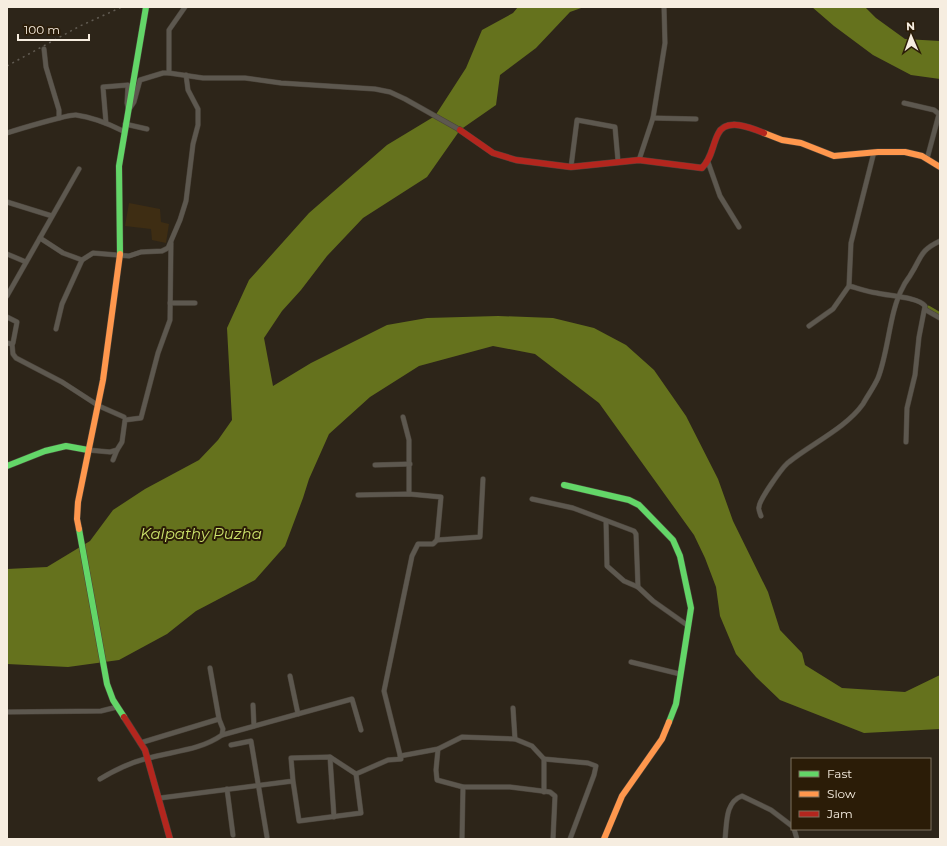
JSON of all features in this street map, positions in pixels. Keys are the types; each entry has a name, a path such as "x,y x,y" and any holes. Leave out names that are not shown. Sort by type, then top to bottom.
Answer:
{"street":[{"path":"146,7 131,98 125,124 118,187 120,256 117,287 98,406 78,502 77,519 104,674 107,684 118,706 145,750 146,758 160,798 170,839"},
{"path":"168,73 169,30 185,7"},
{"path":"639,160 653,118 665,43 664,7"},
{"path":"44,49 46,67 59,110 59,118"},
{"path":"128,110 134,102 140,80 163,73 245,78 281,83 374,89 390,92 460,130 494,153 508,158 571,167 639,160 702,168 708,162 712,153 716,134 722,127 730,125 746,127 782,140 802,143 829,156 848,156 874,152 914,154 927,159 940,167"},
{"path":"56,329 62,304 82,260 93,253 129,256 141,252 162,251 168,248 186,201 193,144 198,125 198,109 188,90 186,75"},
{"path":"106,123 103,87 128,85 128,110"},
{"path":"904,103 934,110 939,114 927,159"},
{"path":"7,134 59,118 75,115 106,123 124,131"},
{"path":"653,118 696,119"},
{"path":"571,167 576,120 615,127 618,161"},
{"path":"125,124 147,129"},
{"path":"809,326 833,309 849,286 851,243 874,152"},
{"path":"708,162 720,196 740,227"},
{"path":"7,296 78,169"},
{"path":"7,202 52,216"},
{"path":"40,238 63,253 82,260"},
{"path":"113,460 122,442 125,420 141,418 158,353 170,320 171,241"},
{"path":"760,516 759,507 770,485 787,463 831,432 858,410 870,393 878,379 885,357 899,296 920,255 930,246 940,241"},
{"path":"7,254 26,262"},
{"path":"849,286 875,293 899,296 922,303 926,310 940,318"},
{"path":"170,303 195,303"},
{"path":"906,442 906,408 915,375 919,337 926,310"},
{"path":"7,317 17,322 13,343"},
{"path":"7,343 12,344 13,354 16,358 62,382 98,406 124,418"},
{"path":"404,417 409,440 409,494"},
{"path":"7,466 45,451 66,446 110,452 117,450"},
{"path":"375,465 410,464"},
{"path":"436,540 480,537 482,534 483,479"},
{"path":"564,485 629,500 639,505 673,540 680,556 691,608 687,624 676,704 662,739 622,796 604,839"},
{"path":"358,495 409,494 441,497 436,540 433,544 418,544 412,556 384,691 400,756"},
{"path":"532,498 573,508 634,530 636,534 638,588"},
{"path":"606,521 607,566 624,581 638,588 653,601 687,624"},
{"path":"631,662 680,674"},
{"path":"210,668 219,719 223,730 222,735"},
{"path":"290,676 298,714"},
{"path":"100,779 121,766 146,758 209,744 222,735 352,700 361,730"},
{"path":"253,705 254,726"},
{"path":"7,712 101,711 118,706"},
{"path":"513,708 515,739"},
{"path":"140,743 219,719"},
{"path":"356,774 388,760 400,759 400,756 438,749 462,737 515,739 532,746 544,759 588,763 596,766 570,839"},
{"path":"231,745 250,741 267,837"},
{"path":"438,749 436,770 437,780 463,787 510,787 550,792 555,796 553,839"},
{"path":"330,757 334,817"},
{"path":"330,757 356,774 361,813 299,821 292,781 291,758 330,757"},
{"path":"544,759 544,792"},
{"path":"160,798 292,781"},
{"path":"462,839 463,787"},
{"path":"226,789 233,835"},
{"path":"725,839 730,804 734,799 742,796 771,810 791,825"}],"shaded area":[{"path":"129,203 160,209 161,222 169,224 166,243 152,240 151,229 125,226"}],"water":[{"name":"Kalpathy Puzha","path":"518,7 584,7 570,12 536,48 500,75 496,105 460,130 427,177 363,218 327,256 301,290 282,311 264,338 273,386 311,363 387,325 427,318 498,316 553,318 594,328 626,345 654,370 686,416 718,479 733,521 768,592 780,630 802,653 805,665 842,688 905,692 940,675 940,729 864,733 780,700 756,677 736,654 720,616 716,587 694,535 599,403 535,354 493,346 419,366 370,397 329,434 309,479 285,546 255,580 196,611 167,634 119,660 68,667 7,664 7,569 47,567 90,541 113,510 145,489 199,460 218,440 232,420 227,328 249,280 309,213 387,145 435,116 466,68 482,30 513,13"},
{"path":"812,7 865,7 876,18 905,39 940,41 940,79 911,75 873,55 834,26"}],"waterway":[{"path":"933,313 928,308 940,315"}],"railway":[{"path":"7,66 80,26 122,7"}],"traffic: fast":[{"path":"120,254 119,166 146,7"},
{"path":"7,466 45,451 66,446 88,450"},
{"path":"564,485 629,500 639,505 673,540 680,556 691,608 676,704 669,722"},
{"path":"79,529 107,684 113,700 124,717"}],"traffic: slow":[{"path":"764,133 782,140 801,143 834,156 878,152 905,152 922,156 940,167"},
{"path":"79,529 77,519 78,502 103,380 120,254"},
{"path":"604,839 622,796 662,739 669,722"}],"traffic: jam":[{"path":"460,130 493,153 516,160 571,167 639,160 702,168 710,156 718,134 727,126 740,125 764,133"},
{"path":"124,717 145,750 170,839"}]}
